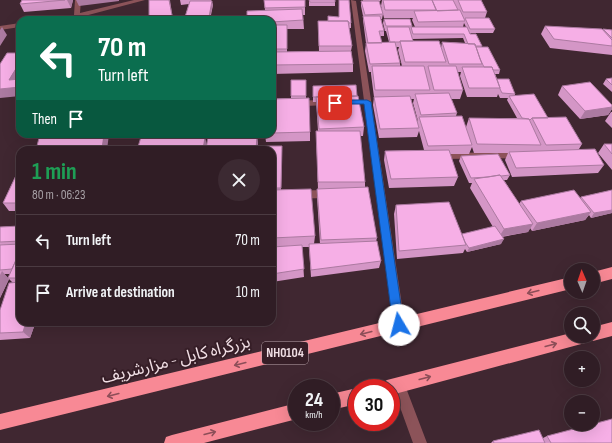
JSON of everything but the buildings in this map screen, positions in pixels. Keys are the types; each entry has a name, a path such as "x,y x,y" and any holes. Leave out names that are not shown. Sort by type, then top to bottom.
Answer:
{"highway":[{"path":"600,276 612,273"},
{"name":"بزرگراه کابل - مزارشریف","path":"0,422 564,285"},
{"path":"600,332 612,329"},
{"path":"400,385 564,342"},
{"path":"172,443 288,413"}],"street":[{"path":"78,0 77,16 142,0"},
{"path":"353,1 363,102 379,157 376,192 399,325"},
{"path":"0,28 16,26"},
{"path":"276,104 335,103"},
{"path":"430,156 531,155"},
{"path":"276,195 341,194"},
{"path":"400,403 420,443"}],"route":[{"path":"335,103 367,102 399,325"}]}
